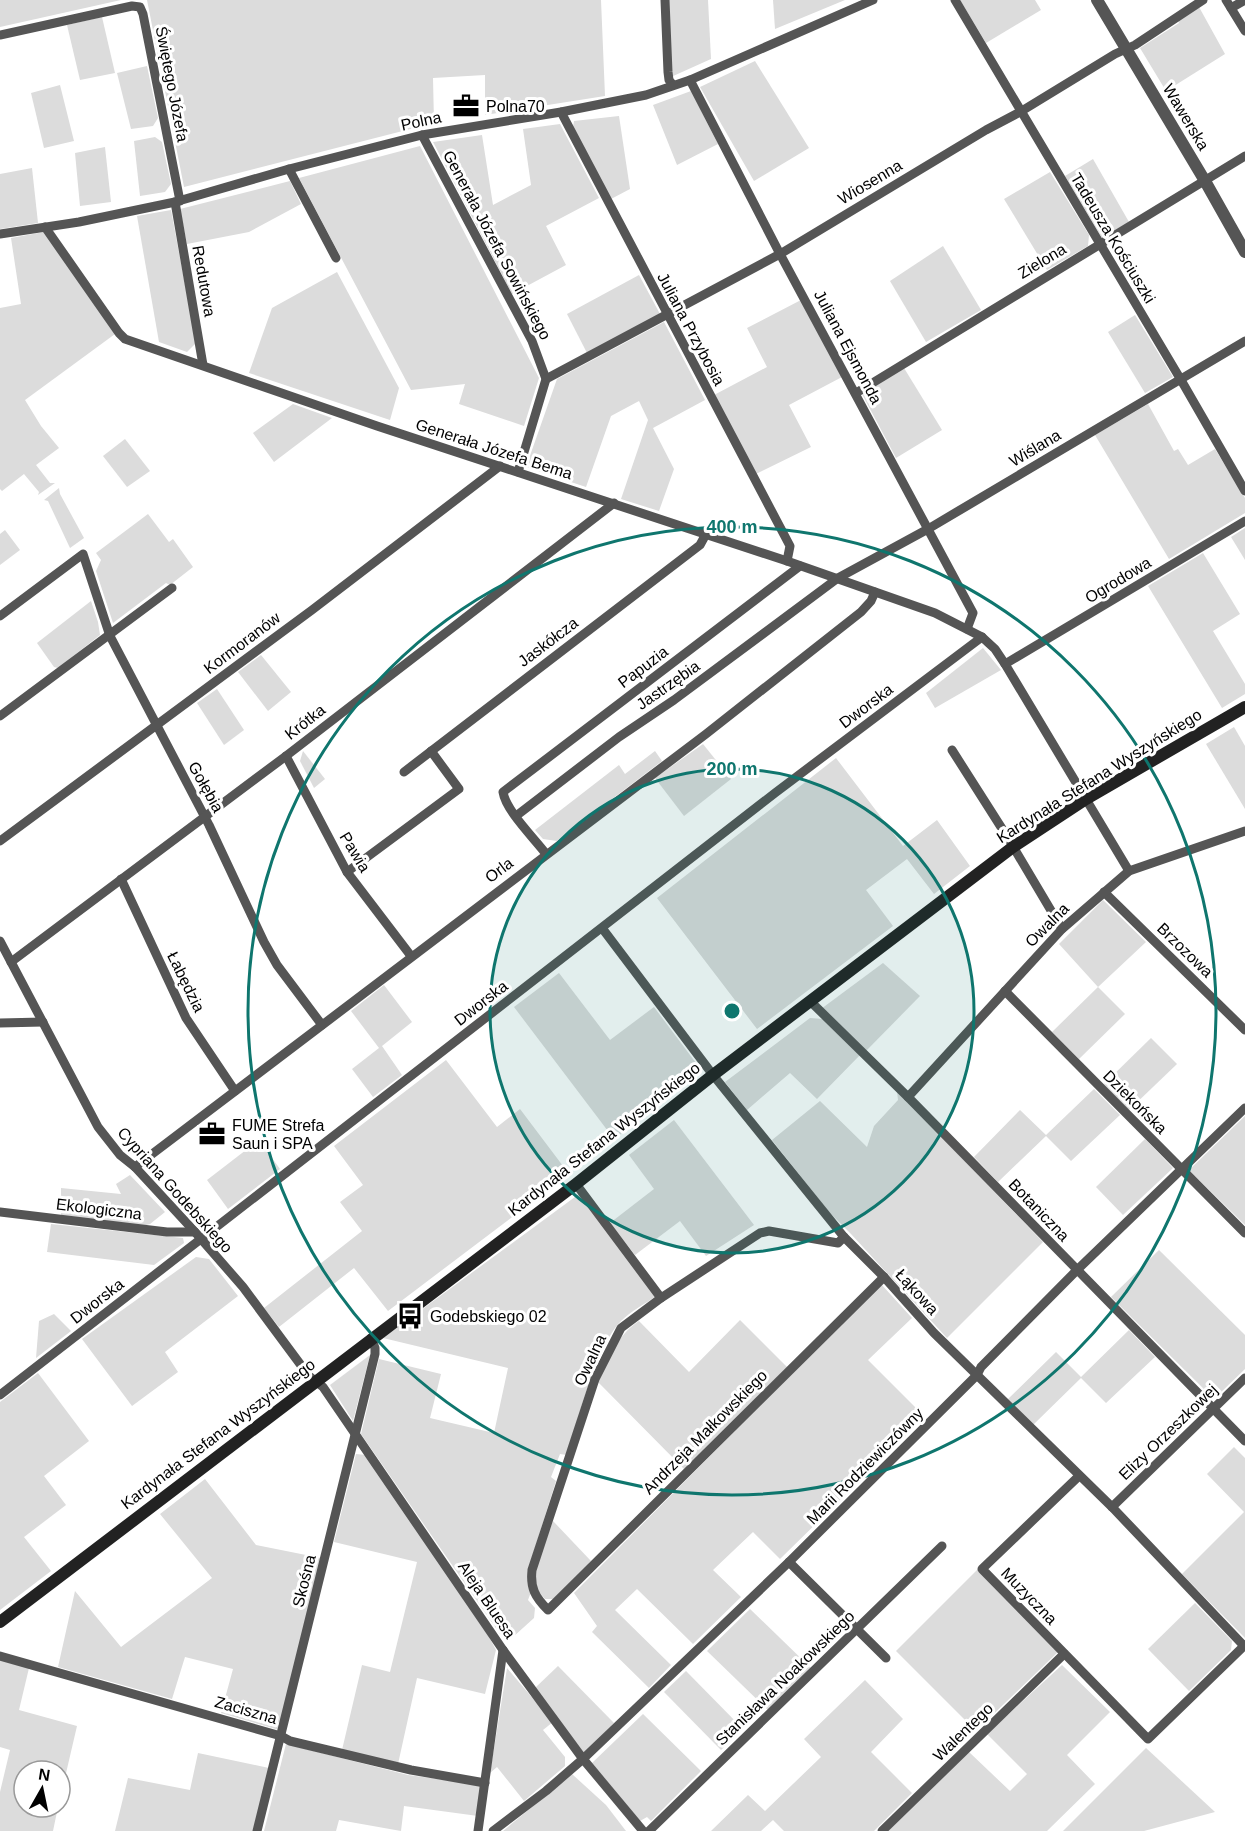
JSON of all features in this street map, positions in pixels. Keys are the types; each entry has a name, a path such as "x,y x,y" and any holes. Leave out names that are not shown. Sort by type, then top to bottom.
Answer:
{"main road":[{"name":"Kardynała Stefana Wyszyńskiego","path":"0,1622 576,1184 1012,847 1086,799 1245,706"}],"street":[{"path":"665,0 668,72 669,80 673,85"},
{"name":"Polna","path":"0,234 178,202 289,169 422,135 621,102 690,80 873,0"},
{"name":"Tadeusza Kościuszki","path":"955,0 1245,491"},
{"name":"Wawerska","path":"1097,0 1245,252"},
{"name":"Wiosenna","path":"546,380 780,254 986,130 1135,45 1203,0"},
{"path":"1245,0 1229,4 1245,32"},
{"name":"Świętego Józefa","path":"0,35 132,6 140,7 178,202"},
{"name":"Juliana Ejsmonda","path":"690,80 780,254 974,613 967,628"},
{"name":"Juliana Przybosia","path":"561,112 790,546 787,561"},
{"name":"Generała Józefa Sowińskiego","path":"422,135 532,341 546,380"},
{"name":"Zielona","path":"856,393 1245,156"},
{"path":"289,169 336,258"},
{"name":"Redutowa","path":"178,202 203,365"},
{"name":"Generała Józefa Bema","path":"45,227 119,333 126,339 383,428 838,578 935,613 982,637"},
{"name":"Wiślana","path":"838,578 927,529 1245,340"},
{"path":"518,472 546,380"},
{"name":"Kormoranów","path":"0,841 500,466"},
{"name":"Krótka","path":"11,962 286,756 614,503"},
{"name":"Ogrodowa","path":"1005,664 1245,521"},
{"name":"Jaskółcza","path":"404,772 700,545 706,534"},
{"name":"Gołębia","path":"0,616 83,554 110,636 204,816 264,942 277,965 322,1025"},
{"name":"Papuzia","path":"516,816 503,792 800,566"},
{"name":"Jastrzębia","path":"516,816 619,737 674,700 838,578"},
{"path":"0,717 172,588"},
{"name":"Orla","path":"135,1167 706,734 861,612 871,602 875,592"},
{"path":"982,637 995,649 1005,664 1129,871"},
{"name":"Dworska","path":"0,1395 199,1236 775,793 982,637"},
{"path":"952,750 1062,929"},
{"path":"347,872 459,789 431,751"},
{"name":"Pawia","path":"286,756 347,872 411,956"},
{"path":"516,816 546,854"},
{"name":"Owalna","path":"908,1097 1062,929 1129,871 1245,831"},
{"name":"Łabędzia","path":"121,879 186,1018 235,1091"},
{"name":"Brzozowa","path":"1104,892 1245,1030"},
{"name":"Łąkowa","path":"602,928 713,1076 844,1237 884,1276 934,1333 1112,1507 1244,1645"},
{"name":"Cypriana Godebskiego","path":"0,941 98,1126 120,1155 135,1167 243,1287 315,1381"},
{"name":"Dziekońska","path":"1005,991 1245,1233"},
{"name":"Botaniczna","path":"811,1002 908,1097 1245,1441"},
{"path":"0,1023 43,1022"},
{"name":"Marii Rodziewiczówny","path":"493,1831 546,1791 583,1759 789,1562 977,1376 981,1367 1077,1270 1245,1108"},
{"path":"576,1184 661,1298"},
{"name":"Ekologiczna","path":"0,1212 199,1236"},
{"name":"Owalna","path":"548,1610 533,1593 532,1570 595,1379 621,1328 661,1298 759,1233 769,1232 838,1243 844,1237"},
{"name":"Andrzeja Małkowskiego","path":"548,1610 884,1276"},
{"name":"Skośna","path":"257,1831 375,1354 371,1338"},
{"name":"Elizy Orzeszkowej","path":"1112,1507 1245,1378"},
{"name":"Aleja Bluesa","path":"315,1381 323,1387 356,1433 503,1650 583,1759 643,1831"},
{"name":"Muzyczna","path":"1079,1476 982,1569 1064,1654 1149,1739 1244,1645"},
{"name":"Stanisława Noakowskiego","path":"648,1831 942,1546"},
{"path":"789,1562 886,1658"},
{"path":"478,1831 503,1650"},
{"name":"Walentego","path":"882,1831 1064,1654"},
{"name":"Zaciszna","path":"0,1656 281,1736 290,1741 364,1760 485,1783"}],"shaded area":[{"path":"0,0 121,0 0,27"},
{"path":"147,0 601,0 605,96 485,115 485,75 433,78 434,123 184,187"},
{"path":"669,0 708,0 711,59 671,77"},
{"path":"773,0 845,0 775,29"},
{"path":"960,0 1035,0 1041,10 986,43"},
{"path":"1199,7 1225,54 1166,91 1140,48"},
{"path":"102,17 115,73 80,80 67,25"},
{"path":"755,61 809,148 754,181 700,87"},
{"path":"147,66 158,118 153,126 131,129 117,73"},
{"path":"60,85 74,141 44,148 31,93"},
{"path":"691,91 718,144 677,165 653,105"},
{"path":"619,116 630,189 611,199 573,127 574,121"},
{"path":"560,124 599,198 546,226 566,265 512,294 433,142 482,135 493,205 531,185 523,129"},
{"path":"155,137 162,142 171,184 165,192 140,196 134,141"},
{"path":"420,146 539,378 524,426 459,404 465,384 411,390 299,178"},
{"path":"105,147 111,202 80,206 75,153"},
{"path":"1093,159 1129,222 1102,238 1065,176"},
{"path":"32,168 38,223 0,229 0,174"},
{"path":"1050,172 1089,235 1088,246 1047,270 1004,199"},
{"path":"290,181 301,204 249,232 187,244 180,209"},
{"path":"171,210 196,343 187,352 159,342 137,216"},
{"path":"44,232 115,334 25,400 41,426 59,448 36,465 50,483 55,483 38,495 39,492 24,474 2,491 0,489 0,308 21,304 11,238"},
{"path":"943,246 981,310 926,342 890,281"},
{"path":"337,272 399,388 390,420 249,373 272,308"},
{"path":"639,275 660,314 587,353 567,314"},
{"path":"801,300 842,377 789,405 811,447 756,474 714,395 767,367 747,328"},
{"path":"1135,315 1173,377 1145,393 1108,332"},
{"path":"664,322 705,400 653,428 674,469 659,511 621,499 648,420 639,401 611,416 586,487 526,467 557,379"},
{"path":"904,368 942,430 896,458 862,394"},
{"path":"293,404 332,418 274,462 253,433"},
{"path":"1148,404 1174,451 1178,449 1188,465 1215,449 1245,498 1245,513 1169,559 1095,435"},
{"path":"125,439 150,471 127,487 103,456"},
{"path":"59,488 84,538 70,548 48,501 44,500"},
{"path":"148,514 169,542 173,539 193,567 170,585 166,583 113,623 96,571 101,560 96,553"},
{"path":"1245,528 1245,560 1231,537"},
{"path":"5,530 20,550 0,565 0,534"},
{"path":"1203,553 1240,614 1213,631 1245,684 1245,694 1222,708 1148,586"},
{"path":"91,601 100,635 58,668 54,667 37,643"},
{"path":"983,648 1001,670 935,708 926,693"},
{"path":"261,655 291,692 268,711 238,672"},
{"path":"217,689 244,730 224,745 197,703"},
{"path":"1234,727 1245,746 1245,809 1206,744"},
{"path":"703,744 731,779 684,816 655,778"},
{"path":"303,751 325,779 314,788 300,761"},
{"path":"655,751 662,761 557,841 543,839 535,830 619,765 625,774"},
{"path":"836,758 903,846 937,820 970,866 934,894 907,859 866,890 893,926 757,1029 657,898"},
{"path":"1103,900 1146,942 1098,987 1059,944"},
{"path":"883,963 920,996 865,1052 821,1009"},
{"path":"559,973 610,1040 654,1007 699,1067 698,1074 614,1139 514,1007"},
{"path":"384,985 412,1022 382,1046 402,1075 373,1097 352,1069 379,1048 351,1011"},
{"path":"1098,987 1125,1014 1079,1059 1052,1032"},
{"path":"810,1018 823,1019 860,1055 817,1099 790,1073 747,1110 725,1082"},
{"path":"1151,1038 1177,1064 1129,1110 1104,1084"},
{"path":"446,1060 497,1127 520,1109 569,1174 388,1311 354,1268 279,1327 264,1308 362,1231 340,1202 363,1185 334,1146"},
{"path":"1094,1089 1120,1115 1071,1161 1046,1136 998,1182 974,1157 1020,1110 1046,1135"},
{"path":"897,1091 1043,1242 947,1338 829,1212 772,1140 820,1101 867,1147 874,1126 898,1100"},
{"path":"1245,1116 1245,1225 1189,1170"},
{"path":"674,1120 754,1225 706,1256 680,1221 635,1255 610,1223 654,1189 629,1155"},
{"path":"1145,1139 1173,1168 1123,1215 1096,1187"},
{"path":"259,1140 280,1169 228,1209 207,1180"},
{"path":"130,1175 165,1212 150,1224 143,1226 61,1216 61,1188 121,1194 116,1184"},
{"path":"579,1194 656,1296 621,1321 612,1332 596,1365 567,1455 560,1454 551,1477 556,1481 527,1573 531,1592 528,1600 535,1608 534,1618 513,1637 500,1634 361,1434 379,1359 441,1374 430,1418 494,1433 508,1368 383,1338"},
{"path":"51,1224 183,1238 184,1243 154,1265 47,1252"},
{"path":"1159,1250 1245,1335 1245,1369 1214,1399 1111,1297"},
{"path":"196,1257 209,1259 238,1296 165,1352 178,1372 132,1406 82,1339"},
{"path":"881,1284 912,1318 868,1360 925,1417 780,1559 753,1532 713,1570 741,1597 693,1644 637,1589 615,1610 671,1665 649,1688 592,1632 597,1626 574,1593"},
{"path":"54,1314 71,1331 36,1358 39,1321"},
{"path":"740,1320 787,1367 684,1469 598,1382 619,1340 639,1321 689,1372"},
{"path":"1129,1330 1155,1357 1106,1403 1081,1378 1033,1425 1008,1399 1056,1352 1081,1377"},
{"path":"370,1355 353,1421 330,1385"},
{"path":"38,1373 89,1441 44,1476 66,1505 24,1537 51,1571 0,1610 0,1402"},
{"path":"1234,1447 1245,1458 1245,1638 1182,1574 1244,1512 1207,1474"},
{"path":"356,1454 366,1455 496,1650 485,1694 417,1678 398,1764 342,1750 362,1665 390,1672 417,1562 334,1542"},
{"path":"205,1479 256,1545 321,1558 279,1730 221,1713 233,1669 185,1657 172,1699 58,1667 75,1591 121,1647 212,1578 160,1514"},
{"path":"553,1521 591,1561 553,1599 545,1599 531,1582"},
{"path":"978,1569 1059,1651 976,1731 896,1651"},
{"path":"1195,1603 1232,1641 1231,1650 1189,1691 1148,1649"},
{"path":"750,1609 812,1669 769,1711 707,1651"},
{"path":"0,1660 29,1668 19,1710 77,1726 69,1759 12,1759 12,1819 56,1819 53,1831 0,1831 0,1792 10,1750 0,1747"},
{"path":"1062,1665 1110,1712 1067,1755 1095,1784 1047,1831 888,1831 969,1752 1010,1791 1027,1774 987,1734"},
{"path":"558,1666 614,1723 584,1753 535,1688"},
{"path":"507,1668 553,1722 543,1730 565,1757 565,1766 524,1801 497,1767 490,1773"},
{"path":"686,1671 743,1729 721,1750 664,1692"},
{"path":"865,1680 903,1719 871,1752 912,1793 874,1831 784,1831 773,1820 761,1831 711,1831 748,1795 765,1811 821,1757 804,1739"},
{"path":"643,1714 701,1771 651,1821 647,1817 640,1821 592,1763"},
{"path":"286,1744 408,1775 482,1785 478,1816 404,1806 401,1831 339,1820 336,1831 264,1831"},
{"path":"1146,1748 1215,1812 1144,1831 1063,1831"},
{"path":"198,1753 269,1768 253,1831 115,1831 128,1778 190,1790"},
{"path":"572,1774 606,1805 626,1831 503,1831"}],"place":[{"name":"Polna70","path":"466,106"},
{"name":"FUME Strefa Saun i SPA","path":"212,1134"},
{"name":"Godebskiego 02","path":"410,1316"}]}
